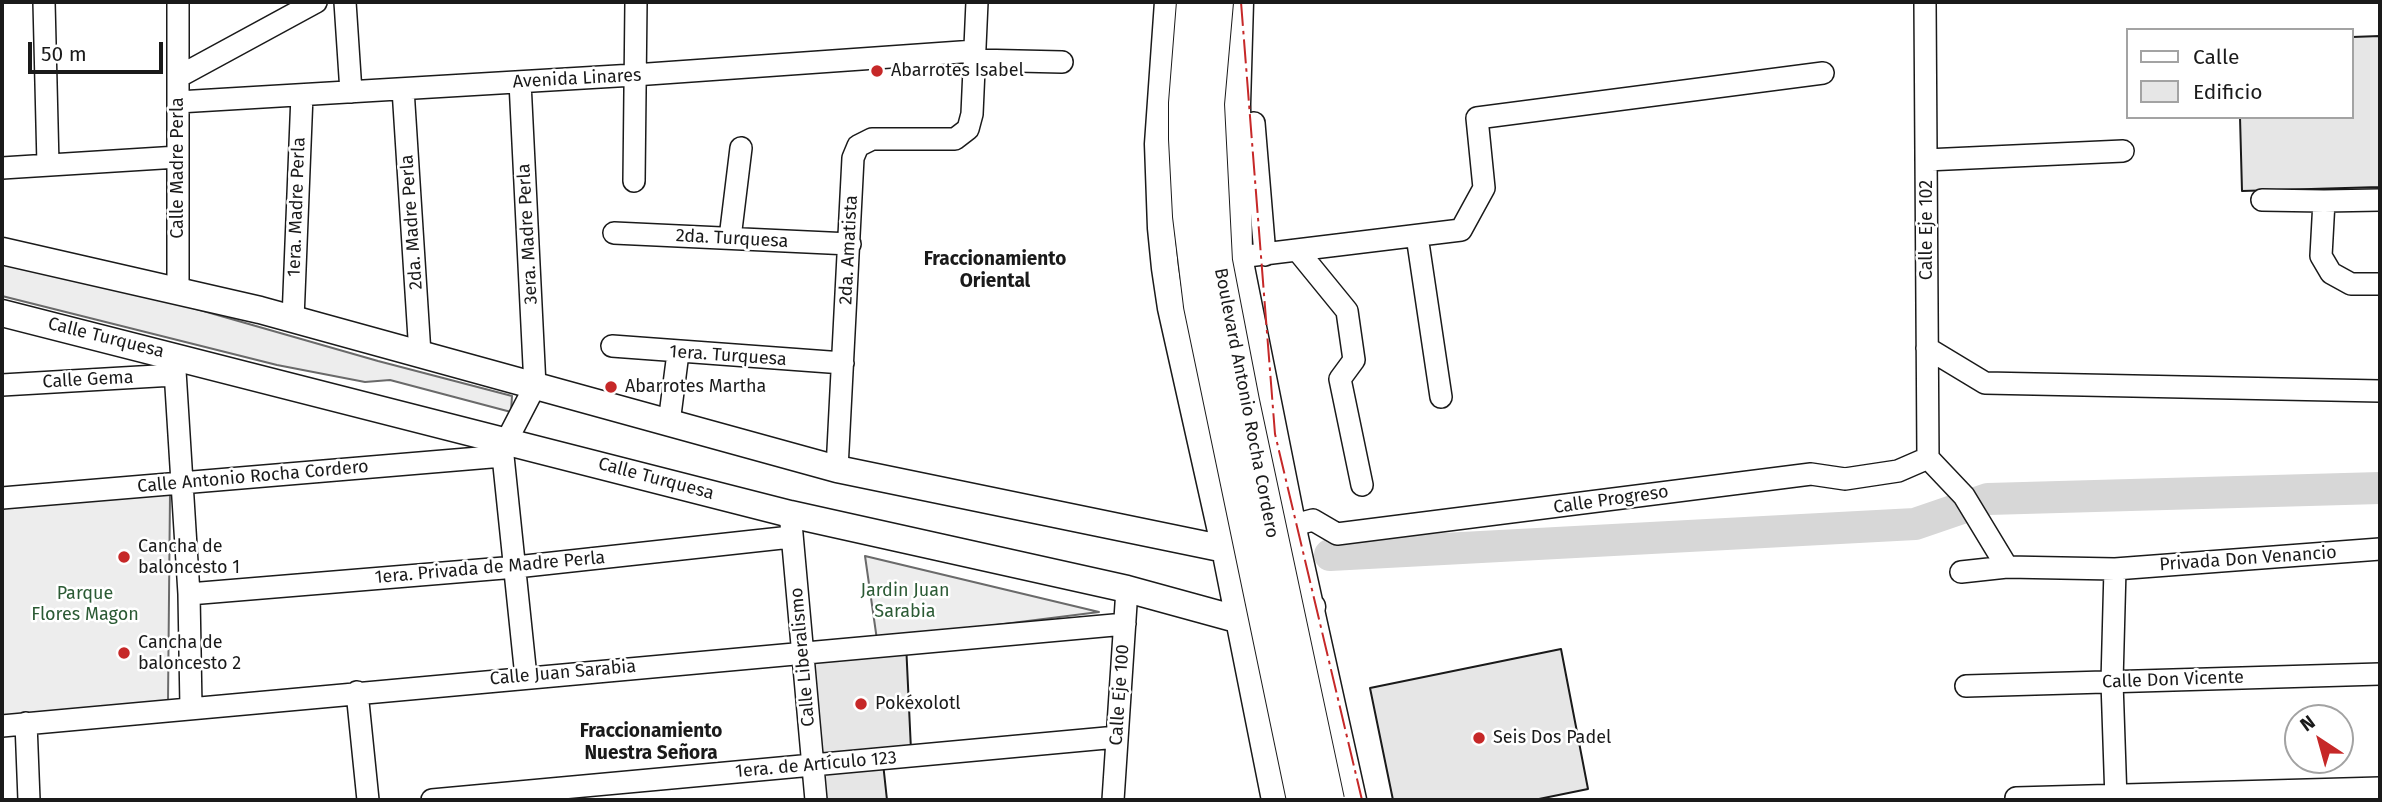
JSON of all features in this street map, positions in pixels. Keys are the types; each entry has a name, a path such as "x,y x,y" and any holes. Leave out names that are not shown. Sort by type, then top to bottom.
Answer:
{"highway":[{"name":"Boulevard Antonio Rocha Cordero","path":"1192,2 1184,139 1188,216 1199,306 1302,800"},
{"name":"Boulevard Antonio Rocha Cordero","path":"1217,2 1209,104 1217,261 1329,800"}],"main road":[{"path":"1168,2 1158,144 1161,229 1171,308 1225,549 1275,800"},
{"name":"Boulevard Antonio Rocha Cordero","path":"1240,2 1237,104 1250,257 1280,459 1297,528 1353,800"},
{"path":"2,251 293,319 837,469 1225,549 1297,528"},
{"name":"Calle Turquesa","path":"2,313 174,365 364,406 505,448 791,525 1127,589 1240,621 1312,607"},
{"path":"1208,474 1218,490 1228,496 1240,500 1251,499 1272,486 1278,476 1280,459"},
{"path":"1255,706 1258,682 1273,665 1284,661 1295,660 1316,668 1329,689"}],"street":[{"path":"44,2 48,165"},
{"name":"Calle Madre Perla","path":"178,2 178,291"},
{"path":"178,77 316,2"},
{"path":"345,2 351,92"},
{"path":"634,181 636,2"},
{"path":"974,55 977,2"},
{"name":"Calle Eje 102","path":"1925,2 1928,458"},
{"name":"Avenida Linares","path":"178,102 974,55 1062,62"},
{"name":"2da. Amatista","path":"837,469 853,158 858,146 872,139 955,139 968,129 972,114 974,55"},
{"path":"1250,257 1461,230 1485,188 1477,118 1824,73"},
{"name":"3era. Madre Perla","path":"520,82 535,386"},
{"name":"2da. Madre Perla","path":"403,89 420,354"},
{"name":"1era. Madre Perla","path":"293,319 302,95"},
{"path":"1254,123 1250,257 1297,528"},
{"path":"730,238 741,148"},
{"path":"1926,160 2123,151"},
{"path":"2,168 178,157"},
{"path":"2262,200 2380,200"},
{"path":"2324,201 2321,256 2331,273 2351,284 2380,284"},
{"name":"2da. Turquesa","path":"614,233 850,244"},
{"path":"1417,236 1441,397"},
{"path":"1298,251 1347,311 1354,360 1340,379 1362,485"},
{"name":"1era. Turquesa","path":"612,346 678,353 843,363"},
{"path":"1927,348 1985,383 2380,391"},
{"path":"669,423 678,353"},
{"path":"174,365 189,594 191,708"},
{"name":"Calle Gema","path":"2,385 174,365"},
{"path":"526,677 505,448 535,386"},
{"name":"Calle Antonio Rocha Cordero","path":"2,498 181,484 505,448"},
{"path":"1928,458 1964,496 2007,567"},
{"name":"Calle Progreso","path":"1297,528 1313,520 1337,534 1811,474 1845,479 1898,471 1928,458"},
{"name":"1era. Privada de Madre Perla","path":"189,594 516,567 791,525"},
{"name":"Calle Liberalismo","path":"791,525 816,800"},
{"name":"Privada Don Venancio","path":"1961,572 2007,567 2115,569 2380,548"},
{"path":"2115,569 2112,682 2115,798"},
{"name":"Calle Eje 100","path":"1113,800 1127,589"},
{"name":"Calle Juan Sarabia","path":"2,726 1125,624"},
{"name":"Calle Don Vicente","path":"1966,686 2380,674"},
{"path":"358,692 368,800"},
{"path":"26,723 29,800"},
{"name":"1era. de Artículo 123","path":"432,800 1117,737"},
{"path":"2016,798 2115,798 2380,788"}],"shaded area":[{"path":"2,261 116,286 378,361 512,396 511,412 390,380 365,382 277,365 2,296"},
{"name":"Parque Flores Magon","path":"170,494 168,702 2,720 2,507"},
{"name":"Jardin Juan Sarabia","path":"865,556 1099,612 877,640"}],"building":[{"path":"2380,36 2380,187 2242,191 2240,119 2354,119 2354,37"},
{"name":"Pokéxolotl","path":"906,643 911,750 818,758 808,658"},
{"name":"Seis Dos Padel","path":"1561,649 1588,789 1534,800 1393,800 1370,688"},
{"path":"883,763 887,800 821,800 818,770"}],"waterway":[{"path":"1330,555 1915,524 1988,499 2380,488"}],"power":[{"path":"1241,2 1275,434 1362,800"}],"place":[{"name":"Abarrotes Isabel","path":"877,71"},
{"name":"Abarrotes Martha","path":"611,387"},
{"name":"Cancha de baloncesto 1","path":"124,557"},
{"name":"Cancha de baloncesto 2","path":"124,653"},
{"name":"Pokéxolotl","path":"861,704"},
{"name":"Seis Dos Padel","path":"1479,738"}],"district":[{"name":"Fraccionamiento Oriental","path":"995,271"},
{"name":"Fraccionamiento Nuestra Señora","path":"651,743"}]}
